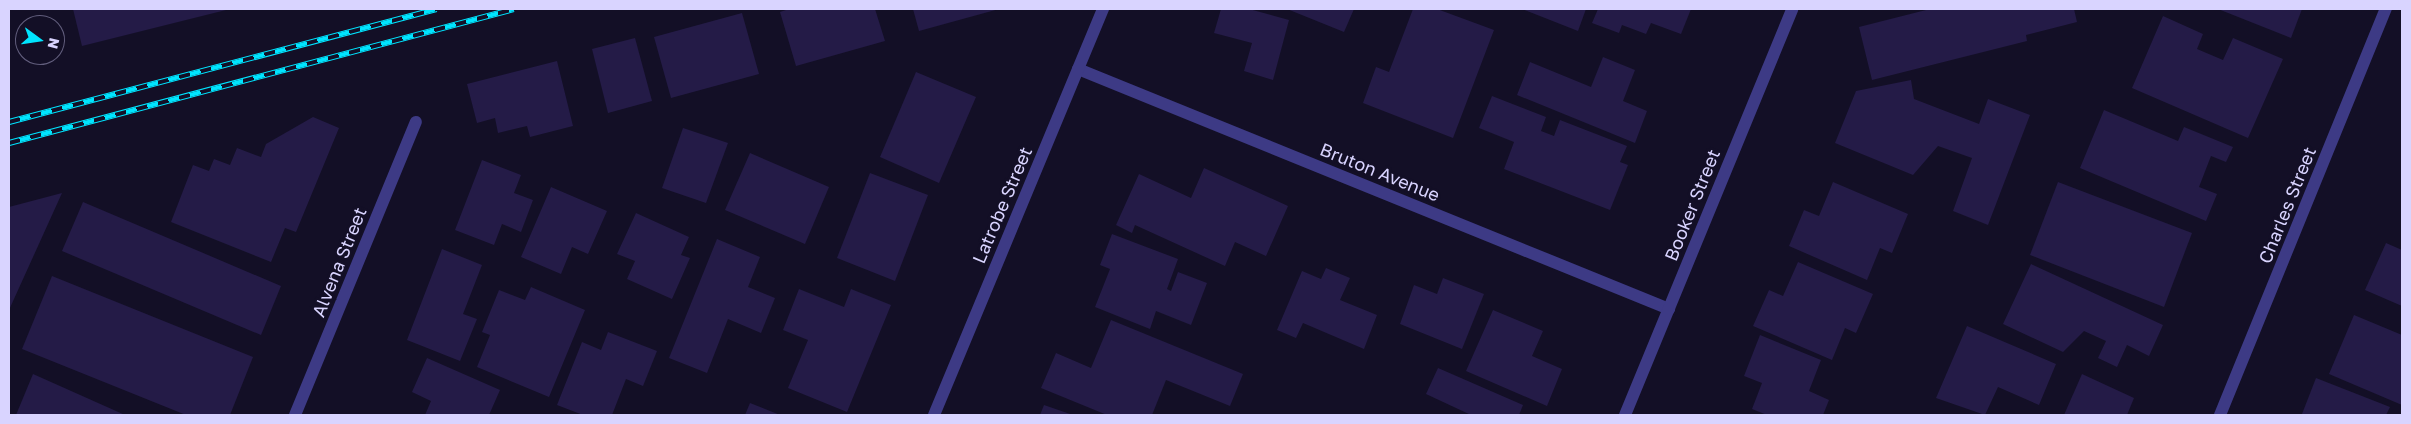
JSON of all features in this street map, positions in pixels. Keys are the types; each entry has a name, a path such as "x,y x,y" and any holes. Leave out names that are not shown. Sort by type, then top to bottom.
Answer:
{"street":[{"name":"Latrobe Street","path":"934,415 1103,9"},
{"name":"Booker Street","path":"1626,415 1792,9"},
{"name":"Charles Street","path":"2220,415 2386,9"},
{"name":"Bruton Avenue","path":"1078,68 1669,309"},
{"name":"Alvena Street","path":"295,415 416,122"}],"building":[{"path":"73,9 230,9 82,46"},
{"path":"789,9 875,9 885,41 796,66 780,12"},
{"path":"913,9 999,9 919,31"},
{"path":"1221,9 1249,9 1289,20 1273,80 1244,71 1252,43 1214,33"},
{"path":"1287,9 1354,9 1344,32"},
{"path":"1413,9 1437,9 1494,30 1453,138 1363,103 1376,67 1389,72"},
{"path":"1522,9 1586,9 1578,31"},
{"path":"1598,9 1691,9 1681,34 1651,23 1646,34 1622,25 1619,33 1592,23"},
{"path":"1930,9 2074,9 2077,22 2026,35 2027,41 1872,80 1859,27"},
{"path":"2218,9 2302,9 2291,38"},
{"path":"742,13 759,74 671,98 654,37"},
{"path":"2163,16 2203,34 2197,49 2223,60 2233,38 2283,59 2248,138 2132,88"},
{"path":"635,38 652,101 608,113 592,49"},
{"path":"1603,57 1635,70 1623,101 1647,111 1635,143 1517,95 1530,62 1591,87"},
{"path":"557,61 573,126 530,137 527,126 498,133 495,118 477,123 467,84"},
{"path":"916,72 976,97 939,183 880,157"},
{"path":"1911,80 1914,99 1979,124 1988,99 2030,115 1988,225 1953,211 1972,158 1938,146 1913,175 1835,143 1856,91"},
{"path":"1492,96 1546,117 1541,131 1554,136 1560,120 1627,146 1620,162 1628,165 1610,210 1504,169 1514,142 1479,128"},
{"path":"2104,110 2178,141 2184,127 2233,147 2226,162 2211,156 2199,187 2217,194 2206,221 2080,168"},
{"path":"313,117 339,128 296,232 285,228 271,262 171,222 193,165 209,171 214,159 230,165 237,148 261,157 266,144"},
{"path":"683,128 728,143 706,203 662,188"},
{"path":"750,153 829,187 805,244 725,210"},
{"path":"482,160 521,175 514,193 533,200 521,232 502,224 494,245 455,230"},
{"path":"1204,168 1288,206 1266,256 1235,242 1225,266 1135,225 1132,233 1116,225 1139,174 1191,198"},
{"path":"870,173 928,195 895,281 837,258"},
{"path":"1833,182 1908,214 1892,253 1880,248 1867,280 1789,246 1804,210 1819,216"},
{"path":"2058,182 2192,233 2164,307 2030,255"},
{"path":"551,187 607,211 588,254 572,247 561,274 521,257"},
{"path":"62,193 9,310 9,207"},
{"path":"83,202 281,286 261,335 62,251"},
{"path":"636,213 689,237 681,255 690,258 672,299 627,279 635,261 617,254"},
{"path":"1112,234 1178,259 1167,289 1171,291 1178,272 1207,283 1191,325 1156,311 1150,329 1095,307 1110,269 1100,265"},
{"path":"717,239 760,257 748,287 775,298 761,333 728,319 707,373 669,358"},
{"path":"2386,243 2402,250 2402,306 2365,290"},
{"path":"442,249 482,265 463,314 477,319 460,361 407,340"},
{"path":"1798,262 1873,294 1856,333 1845,328 1832,360 1753,326 1769,290 1783,296"},
{"path":"2031,264 2163,325 2149,356 2127,345 2117,367 2098,358 2106,341 2084,331 2063,352 2003,324"},
{"path":"1326,268 1350,278 1340,300 1377,315 1364,349 1303,323 1296,338 1277,330 1302,271 1321,279"},
{"path":"52,276 253,357 230,415 186,415 22,349"},
{"path":"1443,278 1484,294 1462,349 1400,324 1414,285 1437,294"},
{"path":"531,287 585,310 549,397 477,367 490,335 482,332 499,290 525,300"},
{"path":"799,289 844,307 851,289 891,305 847,412 788,388 808,340 783,330"},
{"path":"1493,310 1543,331 1532,356 1562,369 1547,406 1466,371"},
{"path":"2354,315 2402,335 2402,405 2329,374"},
{"path":"1111,320 1243,374 1230,406 1166,380 1152,415 1107,415 1041,388 1056,353 1091,368"},
{"path":"1967,326 2056,364 2039,405 1998,387 1985,415 1936,398"},
{"path":"608,332 657,351 643,386 626,379 612,415 583,415 557,405 582,342 601,350"},
{"path":"1760,335 1821,360 1809,391 1829,400 1823,415 1767,415 1752,409 1762,383 1744,376"},
{"path":"427,358 500,390 489,415 425,415 431,401 412,392"},
{"path":"1438,368 1523,405 1519,415 1471,415 1426,394"},
{"path":"33,374 125,415 16,415"},
{"path":"2082,374 2134,398 2127,415 2064,415"},
{"path":"2316,378 2390,407 2386,415 2302,414"},
{"path":"750,403 780,415 745,415"},
{"path":"1044,405 1073,415 1040,415"}],"railway":[{"path":"9,122 436,9"},
{"path":"9,143 514,9"}]}
